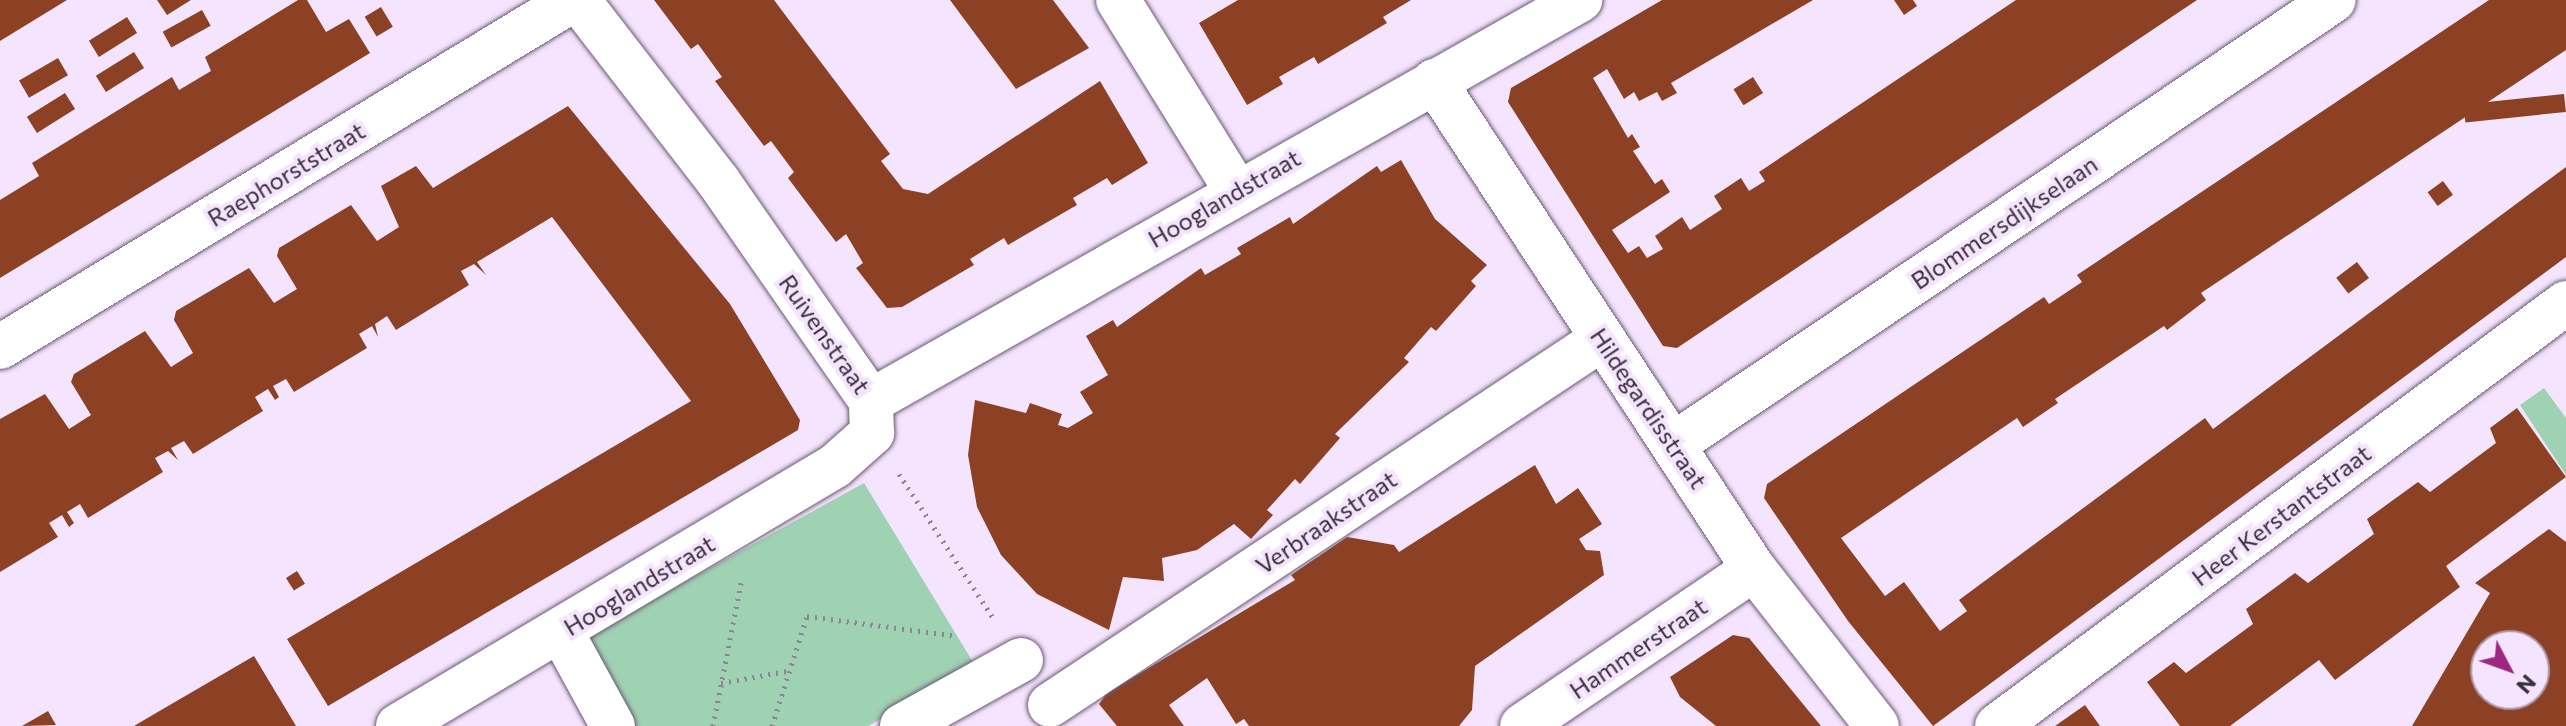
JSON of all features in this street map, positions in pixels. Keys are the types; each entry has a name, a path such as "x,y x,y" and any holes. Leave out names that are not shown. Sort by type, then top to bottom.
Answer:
{"street":[{"name":"Raephorststraat","path":"0,347 576,0"},
{"name":"Ruivenstraat","path":"576,0 718,181 872,417"},
{"path":"1118,0 1236,190"},
{"name":"Hooglandstraat","path":"398,726 562,633 835,466 872,417 1236,190 1580,0"},
{"name":"Blommersdijkselaan","path":"1674,444 2334,0"},
{"name":"Hildegardisstraat","path":"1434,81 1754,569 1877,726"},
{"name":"Heer Kerstantstraat","path":"1997,726 2566,303"},
{"name":"Verbraakstraat","path":"1050,705 1602,339"},
{"name":"Hammerstraat","path":"1522,726 1754,569"},
{"path":"562,633 613,726"},
{"path":"902,726 1021,660"}],"path":[{"path":"872,417 1021,660"},
{"path":"713,726 742,573"},
{"path":"772,726 807,616 956,636"},
{"path":"721,683 788,671"}],"green space":[{"path":"2544,388 2566,418 2566,475 2520,405"},
{"path":"864,483 976,667 868,726 628,726 578,641"}],"building":[{"path":"0,0 67,0 0,41"},
{"path":"157,0 191,0 167,15"},
{"path":"298,0 307,0 326,32 349,19 370,53 0,278 0,200 39,176 32,163 172,77 179,90 211,71 205,57"},
{"path":"654,0 774,0 890,154 881,161 903,189 928,194 1100,81 1148,163 1112,185 1107,178 1073,198 1077,205 1008,245 1004,238 970,259 974,265 902,307 887,308 856,268 863,263 846,234 836,242 788,178 794,172 771,141 764,146 715,81 722,77 698,44 691,49"},
{"path":"950,0 1053,0 1089,48 1016,89"},
{"path":"1238,0 1411,0 1383,17 1387,23 1318,64 1314,57 1279,77 1283,84 1247,105 1199,23"},
{"path":"1662,0 1813,0 1671,83 1677,93 1662,101 1657,92 1639,101 1634,92 1624,99 1607,69 1593,78 1628,138 1632,134 1640,147 1633,151 1655,184 1662,179 1670,192 1612,230 1628,253 1639,246 1647,258 1663,249 1655,236 1682,217 1690,230 1722,209 1714,196 1741,178 1749,191 1765,181 1759,172 2016,0 2197,0 1677,348 1663,346 1508,102 1511,88"},
{"path":"1894,0 1913,0 1917,6 1904,15"},
{"path":"2489,0 2566,0 2566,50 2201,293 2206,300 2167,330 2164,326 2055,399 2058,403 2023,427 2017,418 1841,538 1885,596 1904,582 1940,631 1967,611 1959,600 2205,418 2213,429 2566,167 2566,257 1933,726 1848,621 1764,498 1767,484 2044,297 2049,304 2082,282 2077,275"},
{"path":"381,7 393,27 377,37 365,17"},
{"path":"202,10 211,26 171,48 163,32"},
{"path":"127,17 137,33 99,57 89,41"},
{"path":"134,52 144,68 106,92 96,76"},
{"path":"58,58 68,75 29,98 19,80"},
{"path":"1753,77 1763,93 1744,105 1733,89"},
{"path":"65,93 75,109 37,133 27,117"},
{"path":"2564,94 2566,112 2465,122 2464,105"},
{"path":"568,106 730,304 800,420 798,430 328,706 287,639 691,401 552,217 477,262 486,275 474,264 461,271 469,285 396,330 387,316 375,324 378,337 372,326 359,334 367,348 294,392 286,379 273,386 279,397 275,400 268,389 255,397 263,411 193,454 184,441 171,448 178,460 168,451 155,458 163,472 88,518 80,504 67,512 74,523 69,527 62,515 49,523 58,537 0,572 0,419 45,394 69,429 91,415 71,382 74,374 145,331 171,367 193,353 174,320 176,311 249,268 274,303 297,289 277,256 279,248 351,205 377,241 399,227 381,186 416,166 433,188"},
{"path":"1401,160 1435,219 1487,265 1471,281 1476,286 1436,331 1431,327 1404,358 1409,362 1335,434 1340,438 1300,484 1295,479 1267,510 1273,515 1251,539 1234,524 1197,550 1162,558 1164,581 1123,577 1109,630 1037,594 1001,555 977,507 968,455 975,400 1026,413 1030,403 1062,414 1058,425 1068,428 1093,413 1080,392 1108,375 1086,336 1113,320 1117,327 1201,268 1205,275 1241,254 1237,248 1290,217 1293,224 1377,166 1381,172"},
{"path":"2443,181 2453,195 2438,206 2428,192"},
{"path":"2357,262 2369,278 2348,294 2336,278"},
{"path":"2517,408 2566,477 2446,566 2460,587 2335,680 2319,660 2230,726 2180,726 2147,682 2174,662 2186,673 2253,624 2246,609 2295,573 2308,583 2374,534 2367,519 2418,482 2430,492 2496,443 2490,428"},
{"path":"1535,465 1556,504 1578,488 1602,524 1579,539 1586,550 1600,551 1604,575 1475,666 1472,710 1459,726 1249,726 1244,719 1236,724 1207,678 1169,705 1184,726 1117,726 1099,704 1107,693 1295,580 1291,575 1347,537 1394,545 1399,552"},
{"path":"2549,529 2566,542 2566,726 2412,726 2490,593 2475,583"},
{"path":"297,571 305,584 294,591 286,578"},
{"path":"1733,635 1749,638 1821,726 1716,726 1680,697 1670,677"},
{"path":"254,656 296,726 134,726 156,713"},
{"path":"2085,705 2100,726 2055,726"},
{"path":"48,711 56,725 22,726"}]}
